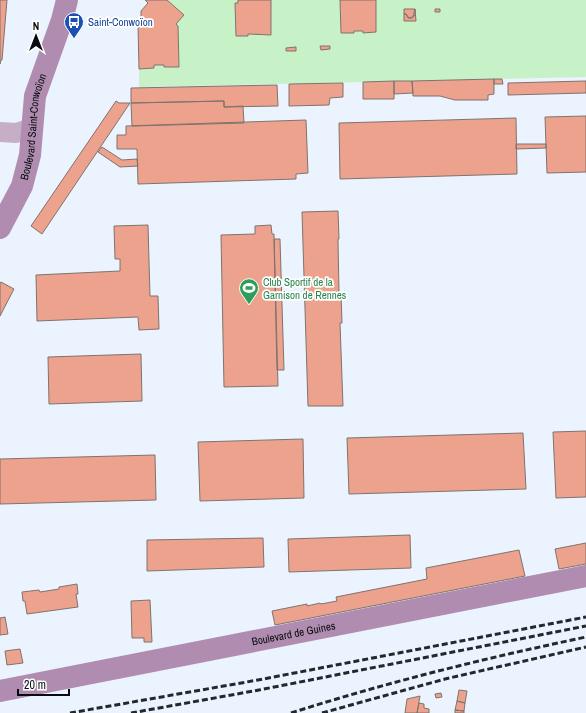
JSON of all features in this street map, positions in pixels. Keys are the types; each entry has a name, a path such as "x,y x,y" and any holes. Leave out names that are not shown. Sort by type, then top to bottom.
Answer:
{"street":[{"name":"Boulevard Saint-Conwoïon","path":"0,228 22,186 30,155 35,96 62,20 67,0"},
{"path":"0,132 16,134 32,128"},
{"name":"Boulevard de Guines","path":"0,691 586,576"}],"green space":[{"path":"167,0 238,0 238,3 235,3 248,34 271,35 271,0 343,0 340,1 341,33 354,33 354,31 376,32 376,0 586,0 586,77 139,87 139,69 154,68 154,65 179,67 178,26 176,24 184,15"}],"building":[{"path":"0,0 7,0 2,60 0,64"},
{"path":"145,0 167,0 184,15 176,24 178,26 179,67 154,65 154,68 139,69 138,25 141,24 141,11 148,3"},
{"path":"238,0 271,0 271,35 248,34 248,36 236,36 235,3 238,3"},
{"path":"340,0 376,0 376,32 363,33 363,31 354,31 354,33 341,33"},
{"path":"404,9 415,9 413,17 409,18 406,14 404,14"},
{"path":"415,9 416,21 404,21 404,14 406,14 408,18 412,18 415,15"},
{"path":"435,9 440,9 440,12 435,12"},
{"path":"320,46 330,46 330,49 321,50"},
{"path":"296,47 296,51 286,51 286,48"},
{"path":"494,79 502,79 503,84 494,84"},
{"path":"494,79 494,94 488,95 488,100 455,100 440,96 413,96 412,81"},
{"path":"394,81 412,81 413,93 394,94"},
{"path":"394,81 394,99 363,99 363,82"},
{"path":"586,81 586,93 508,95 508,83"},
{"path":"343,83 343,97 330,98 329,105 289,106 289,84"},
{"path":"277,85 278,106 224,107 224,101 131,103 131,88"},
{"path":"116,101 119,103 130,103 42,234 31,226"},
{"path":"224,101 224,107 243,106 244,123 132,126 131,103"},
{"path":"586,116 586,172 547,173 545,117"},
{"path":"516,118 517,174 340,179 339,123"},
{"path":"306,120 308,173 296,174 296,179 138,184 137,149 117,149 117,135 126,135 126,126"},
{"path":"516,144 546,144 546,148 516,149"},
{"path":"102,147 122,160 137,159 138,166 120,167 98,152"},
{"path":"338,211 343,406 308,406 302,212"},
{"path":"148,225 150,296 158,296 159,329 139,330 138,317 37,321 36,275 120,271 120,259 115,259 114,226"},
{"name":"Club Sportif de la Garnison de Rennes","path":"271,225 272,234 274,234 278,386 224,387 221,235 255,234 255,226"},
{"path":"274,239 280,239 284,370 277,370"},
{"path":"1,282 14,289 0,316 0,283"},
{"path":"141,354 142,401 49,404 48,357"},
{"path":"586,431 586,497 556,498 553,432"},
{"path":"523,433 526,489 349,494 347,438"},
{"path":"303,439 304,498 200,501 198,442"},
{"path":"155,455 156,500 0,504 0,459"},
{"path":"410,535 411,568 289,572 288,539"},
{"path":"263,538 264,567 147,571 147,540"},
{"path":"586,543 586,564 559,569 555,549"},
{"path":"519,550 525,576 275,625 272,611 307,604 307,606 337,601 336,597 427,579 426,568"},
{"path":"77,584 78,594 76,594 78,607 27,614 22,592 39,590 40,592"},
{"path":"150,600 152,642 144,642 144,638 132,638 131,601"},
{"path":"5,617 8,634 0,635 0,618"},
{"path":"20,649 23,663 7,665 5,651"},
{"path":"459,690 467,691 465,703 457,701"},
{"path":"441,693 442,697 436,698 435,694"},
{"path":"420,696 417,713 405,713 407,699"},
{"path":"457,701 465,703 464,711 455,710"},
{"path":"419,703 424,704 424,708 429,709 429,713 417,713"},
{"path":"455,710 464,711 464,713 455,713"}],"railway":[{"path":"70,713 258,680 586,617"},
{"path":"131,713 259,690 586,626"},
{"path":"291,713 437,671 586,637"},
{"path":"322,713 445,679 586,647"}],"place":[{"name":"Saint-Conwoïon","path":"74,39"},
{"name":"Club Sportif de la Garnison de Rennes","path":"249,305"}]}
